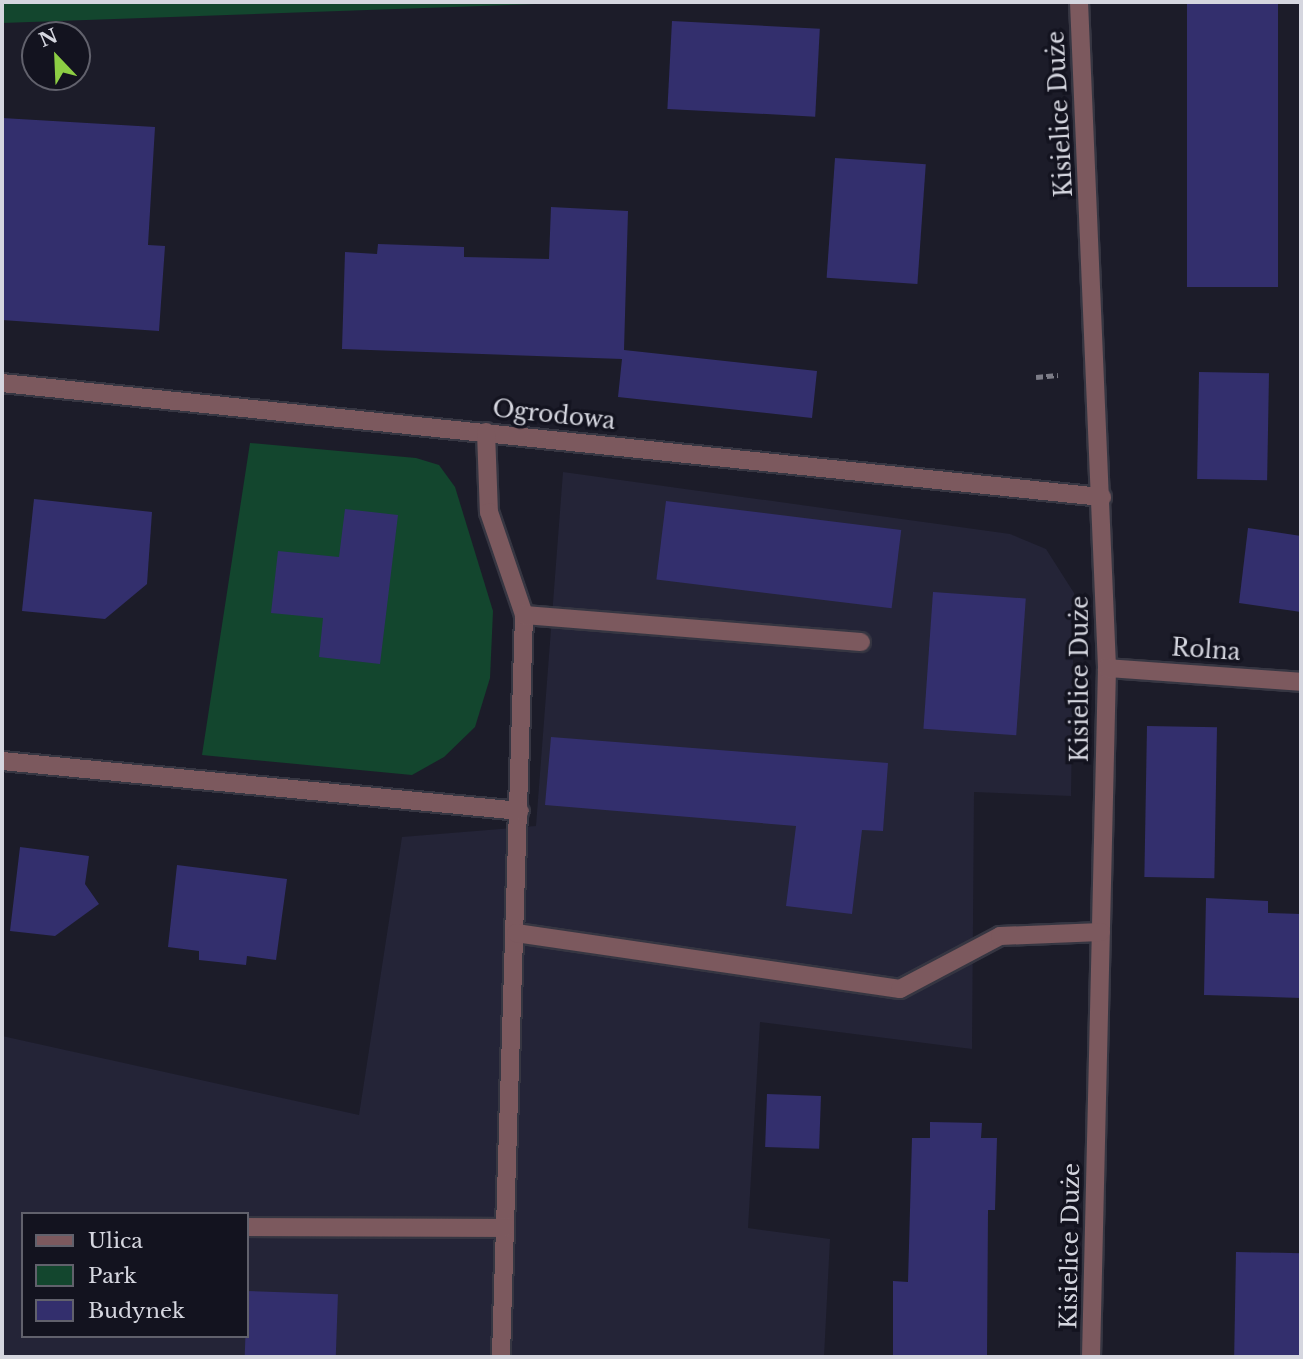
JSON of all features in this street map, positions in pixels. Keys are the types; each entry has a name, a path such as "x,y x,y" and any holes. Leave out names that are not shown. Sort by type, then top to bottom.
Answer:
{"street":[{"name":"Kisielice Duże","path":"1079,2 1102,497 1107,668 1091,1357"},
{"name":"Ogrodowa","path":"2,383 1102,497"},
{"path":"486,432 489,512 524,615 501,1357"},
{"path":"524,615 861,642"},
{"name":"Rolna","path":"1107,668 1301,682"},
{"path":"2,761 520,811"},
{"path":"516,933 900,989 1000,936 1101,932"},
{"path":"248,1227 505,1228"}],"shaded area":[{"path":"563,472 1010,534 1046,549 1074,593 1071,796 974,792 972,1049 760,1022 748,1228 830,1239 824,1357 2,1357 2,1036 359,1115 402,837 536,826"}],"green space":[{"path":"2,2 591,2 21,21 2,23"},
{"path":"250,443 416,458 439,465 455,487 493,611 490,678 475,727 444,757 412,775 202,755"}],"building":[{"path":"1187,2 1278,2 1278,287 1187,287"},
{"path":"672,21 820,29 815,117 667,109"},
{"path":"2,118 155,127 148,245 165,246 159,331 2,320"},
{"path":"835,158 926,164 917,284 827,278"},
{"path":"551,207 628,211 624,350 817,371 812,418 618,397 622,359 342,349 345,252 377,254 378,244 464,247 464,257 549,259"},
{"path":"1199,372 1269,373 1267,480 1197,479"},
{"path":"34,499 152,512 147,584 105,619 22,611"},
{"path":"666,501 901,530 892,608 656,579"},
{"path":"345,509 398,515 380,664 319,657 323,618 271,613 278,551 339,557"},
{"path":"1248,528 1301,536 1301,612 1239,603"},
{"path":"933,592 1026,598 1016,735 923,729"},
{"path":"1147,726 1217,727 1214,878 1144,877"},
{"path":"551,737 888,763 883,831 862,830 852,914 786,906 796,826 545,805"},
{"path":"20,847 89,856 85,884 99,904 55,936 10,931"},
{"path":"177,865 287,879 276,960 247,956 246,965 199,960 199,951 168,947"},
{"path":"1206,898 1268,901 1268,913 1301,914 1301,998 1204,995"},
{"path":"767,1094 821,1096 819,1149 765,1147"},
{"path":"930,1122 982,1123 981,1138 997,1138 995,1210 988,1210 987,1357 893,1357 893,1281 908,1282 912,1138 930,1138"},
{"path":"1236,1252 1301,1253 1299,1357 1234,1357"},
{"path":"248,1291 338,1294 336,1357 245,1357 245,1338 248,1338"}]}
